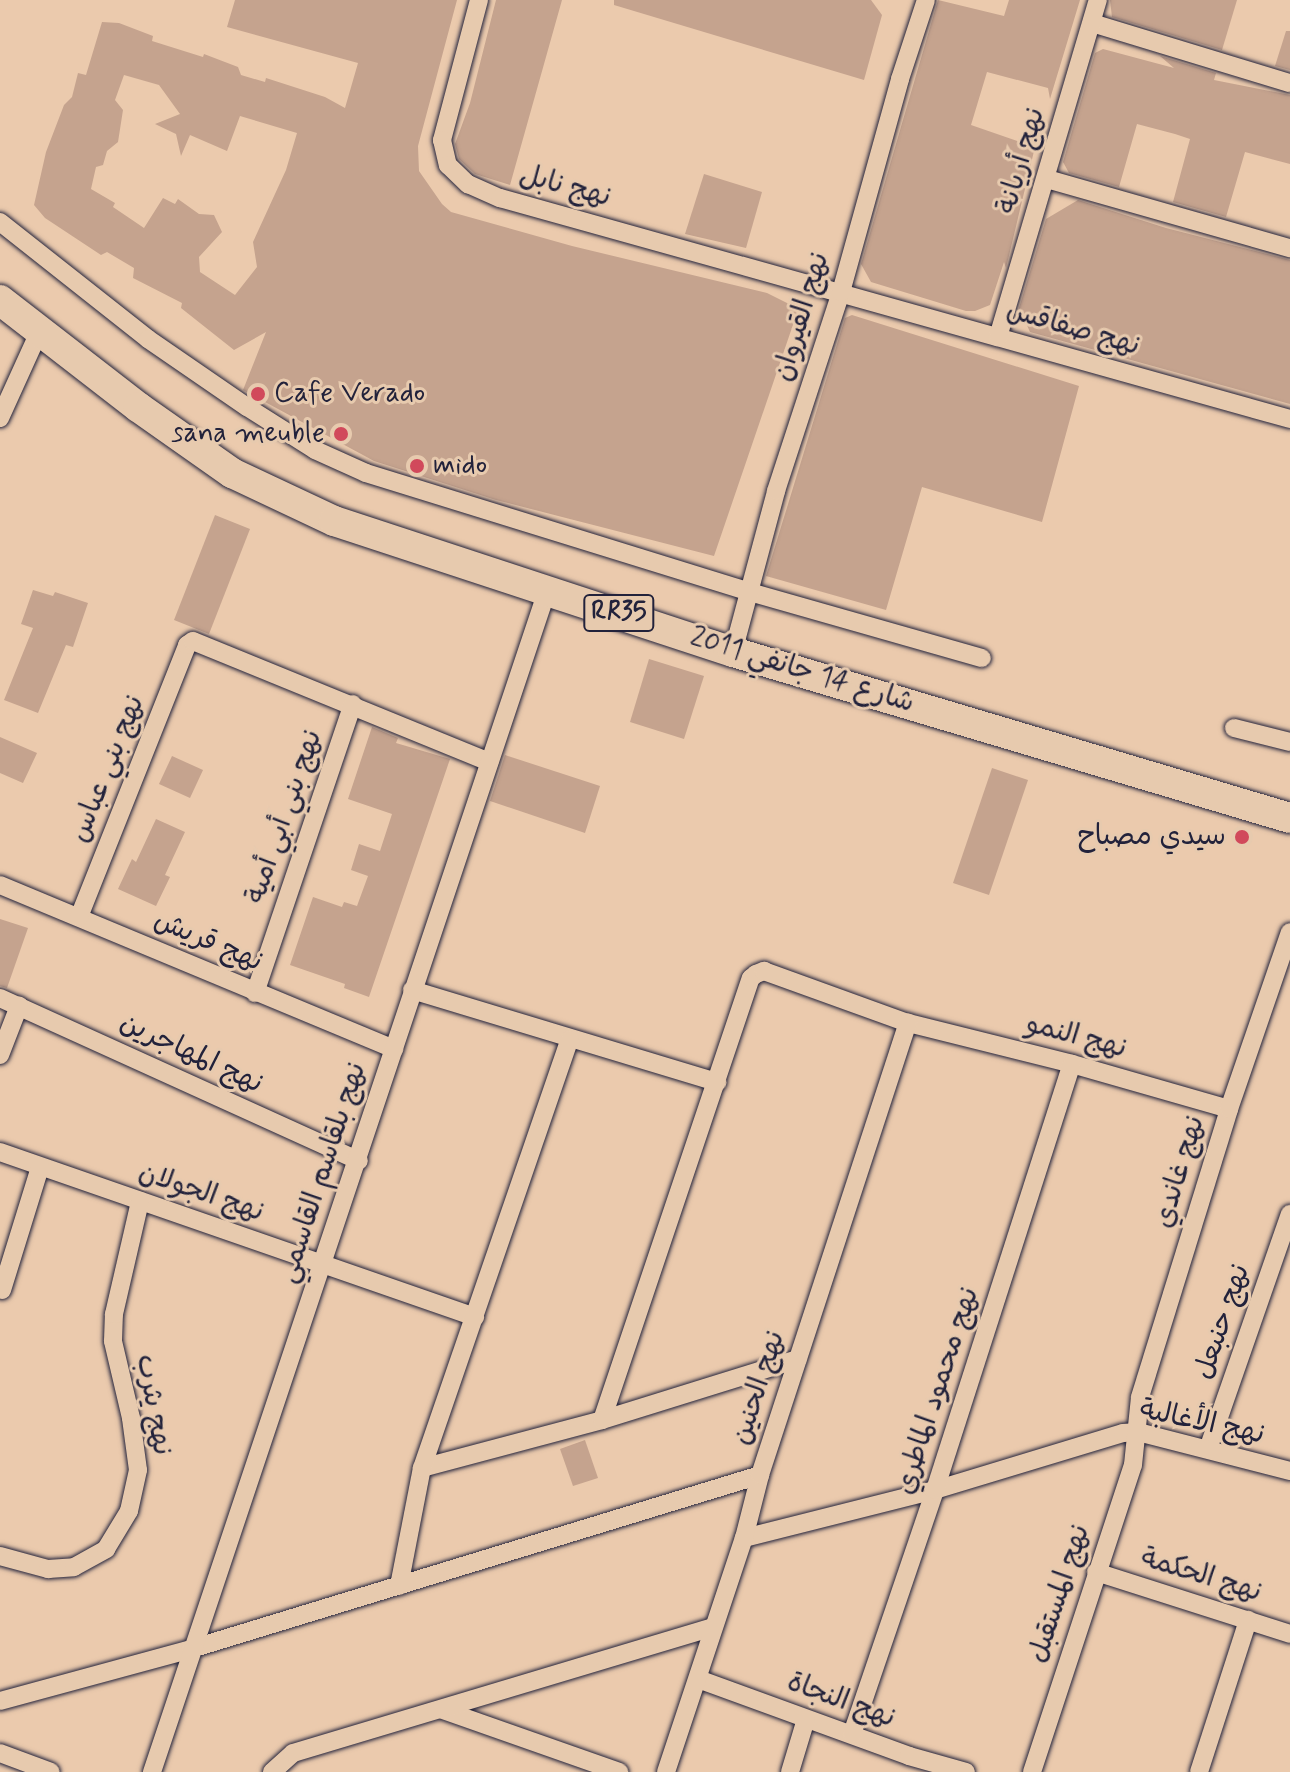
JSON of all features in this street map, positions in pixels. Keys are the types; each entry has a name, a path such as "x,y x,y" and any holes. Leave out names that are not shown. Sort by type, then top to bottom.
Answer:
{"main road":[{"name":"شارع 14 جانفي 2011","path":"0,300 232,473 334,521 733,652 1290,818"}],"street":[{"name":"نهج نابل","path":"479,0 442,140 444,155 455,173 468,184 500,198 841,292"},
{"name":"نهج القيروان","path":"733,652 776,491 841,292 900,79 926,0"},
{"name":"نهج أريانة","path":"998,337 1098,0"},
{"path":"1092,23 1290,83"},
{"path":"1047,179 1290,248"},
{"path":"0,222 148,339 315,450 366,473 750,592 982,658"},
{"name":"نهج صفاقس","path":"841,292 1290,419"},
{"path":"0,418 39,332"},
{"name":"نهج بلقاسم القاسمي","path":"152,1772 191,1649 359,1161 412,990 547,591"},
{"name":"نهج بني عباس","path":"79,917 190,643 353,704"},
{"path":"353,704 489,762"},
{"name":"نهج بني أبي أمية","path":"255,993 353,704"},
{"path":"1234,728 1290,742"},
{"name":"نهج قريش","path":"0,885 394,1049"},
{"name":"نهج غاندي","path":"1138,1432 1140,1397 1229,1109 1290,932"},
{"name":"نهج النمو","path":"602,1420 751,978 764,971 908,1023 1072,1064 1229,1109"},
{"path":"412,990 569,1040 717,1082"},
{"name":"نهج المهاجرين","path":"0,998 359,1161"},
{"path":"0,1055 19,1006"},
{"name":"نهج الحنين","path":"666,1772 908,1023"},
{"path":"399,1586 422,1468 569,1040"},
{"name":"نهج محمود الماطري","path":"852,1734 935,1490 1072,1064"},
{"name":"نهج الجولان","path":"0,1152 475,1317"},
{"path":"2,1290 40,1167"},
{"name":"نهج يثرب","path":"0,1556 48,1569 74,1567 106,1549 129,1511 138,1470 131,1418 113,1341 114,1314 140,1201"},
{"name":"نهج حنبعل","path":"1208,1449 1290,1214"},
{"path":"422,1468 602,1420 798,1359"},
{"name":"نهج الأغالبة","path":"744,1538 935,1490 1138,1432 1290,1471"},
{"name":"نهج المستقبل","path":"1032,1772 1133,1465 1138,1432"},
{"path":"0,1701 191,1649 760,1475"},
{"name":"نهج الحكمة","path":"1096,1572 1290,1634"},
{"path":"1199,1772 1248,1620"},
{"path":"272,1772 293,1753 713,1627"},
{"name":"نهج النجاة","path":"698,1679 852,1734 907,1764 966,1772"},
{"path":"443,1710 619,1772"},
{"path":"790,1772 806,1719"},
{"path":"0,1753 43,1771"}],"building":[{"path":"235,0 457,0 418,146 419,171 442,204 451,212 572,246 767,293 789,304 797,313 714,556 496,500 374,461 243,390 266,332 234,350 181,308 182,303 133,278 134,268 107,252 101,255 45,218 34,205 46,152 64,105 72,97 78,73 86,75 102,22 119,23 153,36 152,41 203,57 204,54 238,67 241,75 265,82 266,78 325,97 345,108 358,63 227,27","holes":["124,75 159,85 180,114 155,124 176,134 181,156 190,135 227,151 240,116 297,133 286,170 253,242 257,267 235,295 200,272 199,257 222,232 214,215 199,214 178,199 175,204 163,198 144,228 113,207 115,203 91,189 96,167 103,165 107,151 118,142 123,110 115,100"]},
{"path":"496,0 562,0 510,185 475,174 459,159 455,144 470,103"},
{"path":"614,0 871,0 882,15 864,80 614,5"},
{"path":"938,0 1004,16 1009,0 1080,0 1050,99 1048,88 987,72 971,125 1035,147 1006,268 1004,262 990,305 975,311 966,311 871,282 861,264"},
{"path":"1110,0 1237,0 1222,50 1112,17"},
{"path":"1286,31 1290,31 1290,70 1275,66"},
{"path":"1103,49 1174,68 1160,56 1216,73 1214,80 1290,95 1290,164 1245,152 1226,217 1173,202 1190,139 1175,134 1137,124 1119,187 1069,173 1063,162 1095,53"},
{"path":"704,174 762,192 746,248 685,234"},
{"path":"1078,200 1166,228 1290,260 1290,404 1030,332 1019,308 1046,219"},
{"path":"852,315 1079,386 1042,522 922,487 886,610 766,576 845,318"},
{"path":"215,515 250,529 209,634 174,620"},
{"path":"33,590 53,596 55,592 88,603 73,647 66,645 38,713 4,700 33,628 21,624"},
{"path":"649,659 704,676 684,739 630,722"},
{"path":"372,727 398,738 396,743 450,759 369,997 344,988 345,984 290,965 313,897 342,907 344,902 357,906 368,876 351,870 359,844 380,851 392,814 348,799"},
{"path":"0,737 37,753 23,783 0,773"},
{"path":"505,755 600,786 585,833 490,801"},
{"path":"172,756 203,770 190,798 159,784"},
{"path":"992,768 1028,780 989,895 953,883"},
{"path":"156,819 185,832 165,875 170,877 156,906 118,889 132,859 136,862"},
{"path":"0,919 28,928 7,988 0,986"},
{"path":"585,1440 598,1478 573,1486 560,1449"}],"place":[{"name":"Cafe Verado","path":"258,394"},
{"name":"sana meuble","path":"341,434"},
{"name":"mido","path":"417,466"},
{"name":"سيدي مصباح","path":"1242,837"}]}
